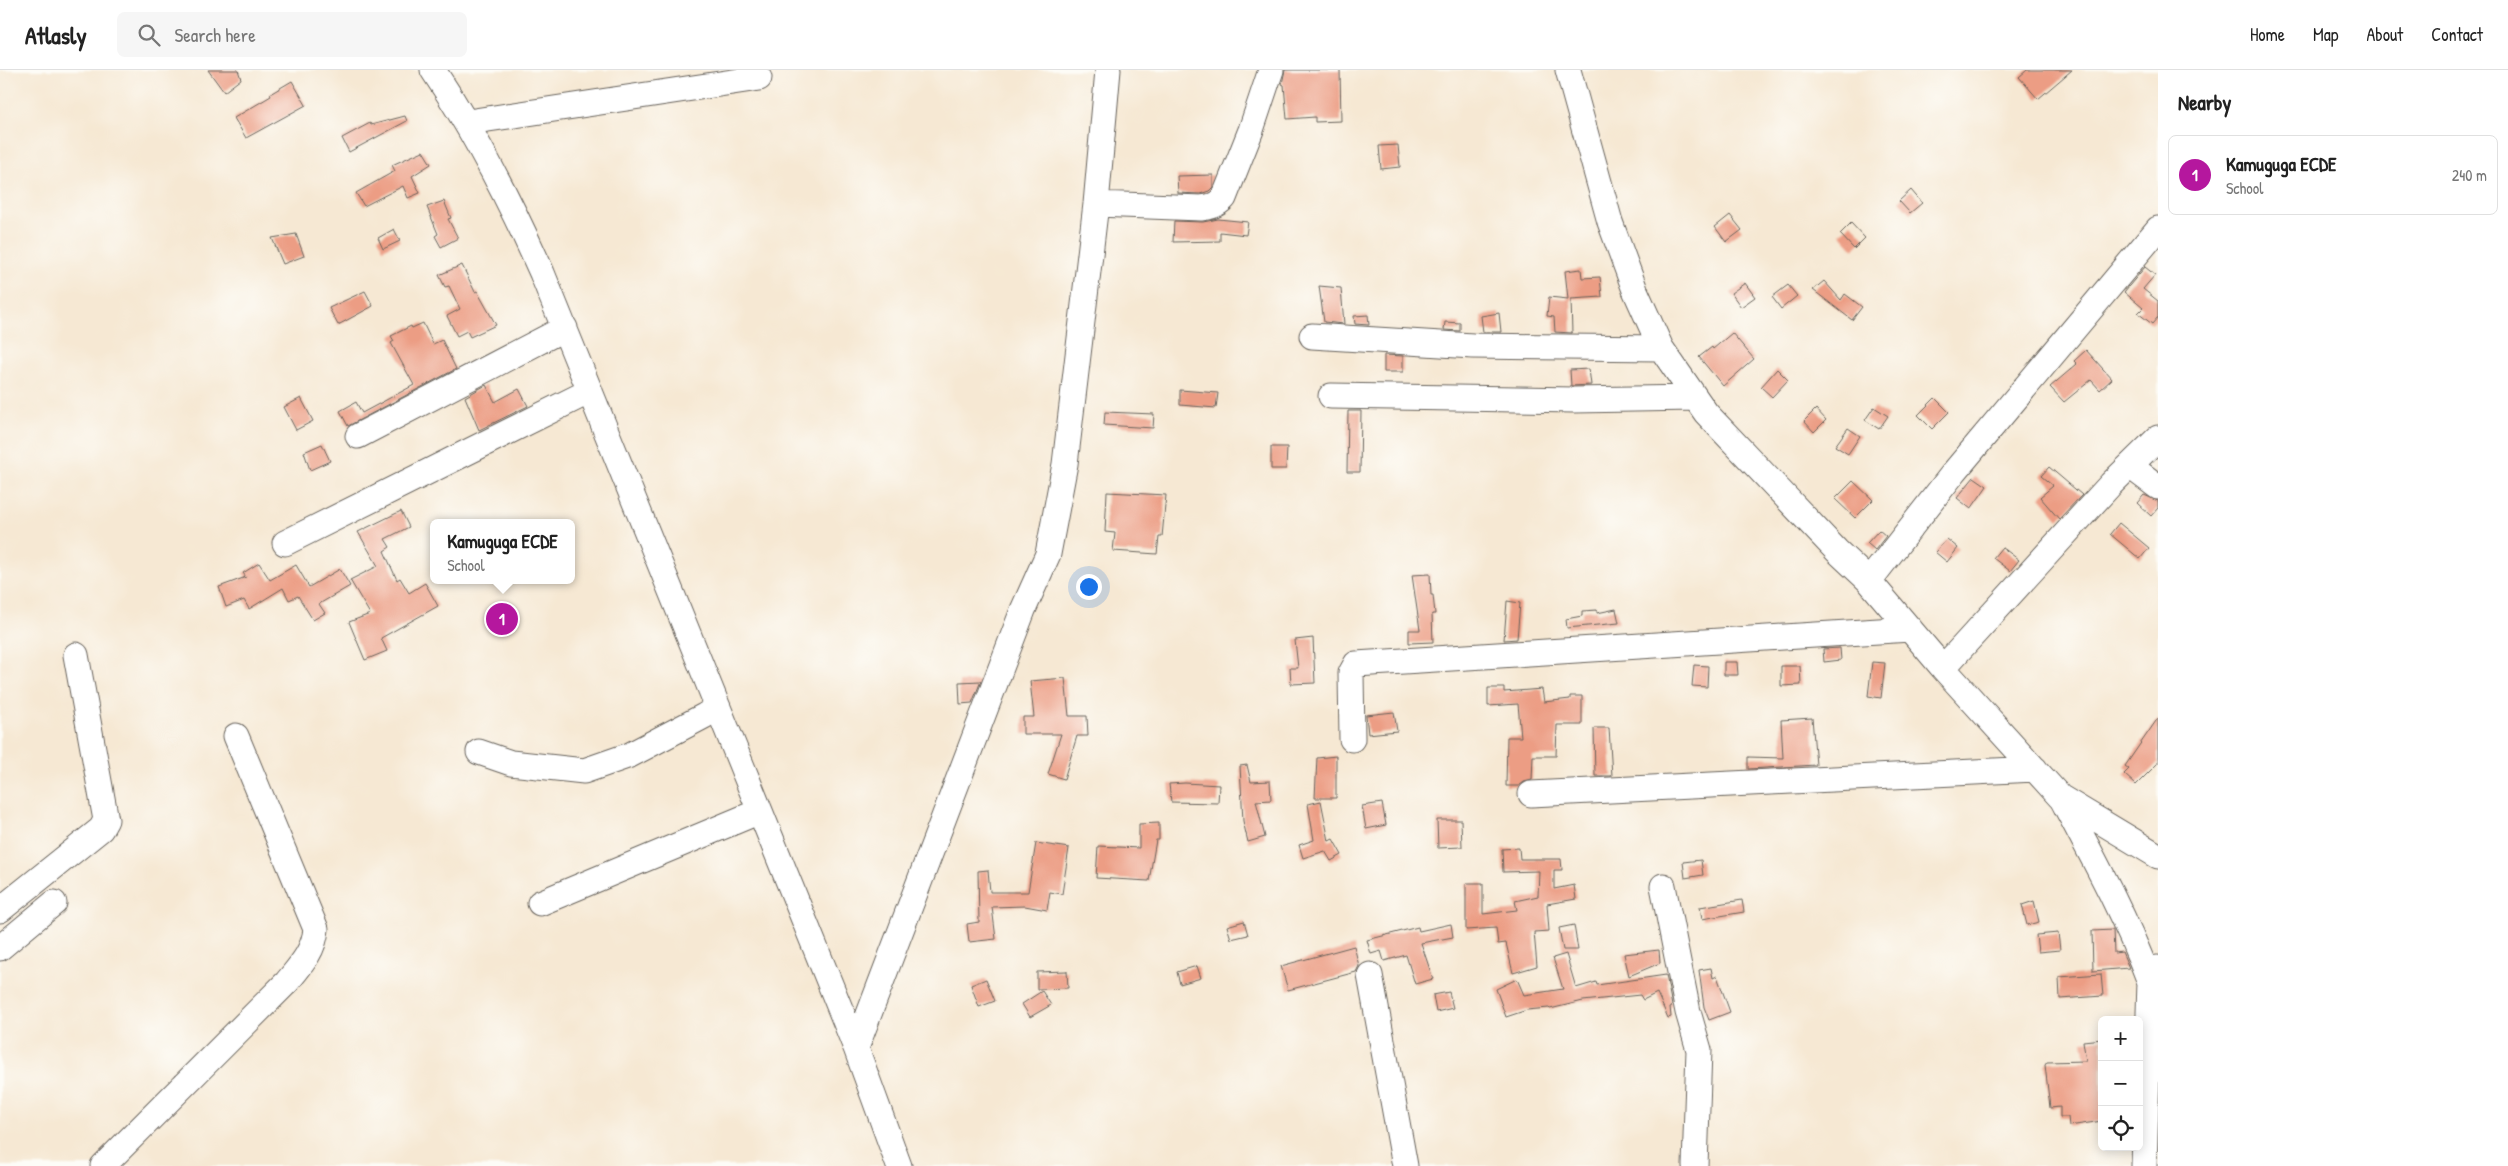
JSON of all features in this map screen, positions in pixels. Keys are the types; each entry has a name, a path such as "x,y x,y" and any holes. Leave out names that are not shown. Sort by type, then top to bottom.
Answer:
{"street":[{"path":"433,70 468,122 506,193 565,328 856,1048 899,1166"},
{"path":"856,1048 1023,610 1048,554 1065,464 1096,204 1108,70"},
{"path":"1096,204 1201,208 1220,202 1224,198 1251,130 1271,70"},
{"path":"1568,70 1610,222 1634,290 1661,348 1694,398 1761,472 1869,581 1943,668 2060,797 2106,881 2132,935 2154,974 2144,1166"},
{"path":"468,122 759,78"},
{"path":"1869,581 1992,426 2158,229"},
{"path":"358,436 565,328"},
{"path":"1312,336 1473,346 1661,348"},
{"path":"286,543 590,392"},
{"path":"1331,396 1574,400 1694,398"},
{"path":"1943,668 2158,438"},
{"path":"2130,466 2158,487"},
{"path":"1352,739 1351,673 1356,664 1910,628"},
{"path":"0,910 100,829 106,820 76,655"},
{"path":"479,752 511,763 584,770 630,755 718,707"},
{"path":"103,1166 287,982 307,958 315,941 316,929 236,736"},
{"path":"1531,794 2035,769"},
{"path":"2060,797 2158,856"},
{"path":"540,903 760,811"},
{"path":"1663,886 1688,1012 1699,1050 1696,1166"},
{"path":"0,948 54,903"},
{"path":"1370,975 1405,1166"}],"building":[{"path":"208,70 238,70 241,79 224,92"},
{"path":"1285,70 1340,70 1341,121 1315,122 1315,117 1287,119 1284,85 1282,84"},
{"path":"2027,70 2072,70 2038,99 2019,77"},
{"path":"292,81 306,105 246,138 234,118"},
{"path":"405,116 407,121 349,152 342,138 370,123 371,125"},
{"path":"1398,145 1400,167 1381,169 1379,146"},
{"path":"423,151 431,164 412,176 420,193 408,198 403,186 364,206 356,193 395,171 392,165"},
{"path":"1213,175 1213,187 1209,191 1200,194 1178,193 1177,176"},
{"path":"1911,190 1922,203 1910,213 1899,201"},
{"path":"444,201 451,218 448,219 458,238 441,247 435,236 438,234 427,207"},
{"path":"1730,215 1742,230 1726,242 1715,227"},
{"path":"1218,219 1248,222 1246,235 1220,232 1220,241 1173,242 1174,221 1203,222"},
{"path":"1851,223 1865,238 1854,249 1840,234"},
{"path":"394,229 400,241 383,249 378,238"},
{"path":"296,234 304,256 283,264 272,238"},
{"path":"462,265 475,292 477,291 496,325 470,337 467,331 457,336 447,316 460,309 449,286 445,287 439,275"},
{"path":"2145,267 2155,275 2143,289 2158,301 2158,317 2152,324 2138,313 2143,308 2124,292"},
{"path":"1581,269 1582,278 1600,277 1602,297 1571,299 1572,333 1555,332 1554,317 1547,316 1549,297 1568,299 1565,271"},
{"path":"1824,281 1841,300 1845,294 1862,307 1852,320 1813,290"},
{"path":"1745,283 1755,297 1741,307 1731,293"},
{"path":"1788,285 1797,296 1781,309 1772,297"},
{"path":"1319,286 1341,288 1344,324 1324,322"},
{"path":"365,291 373,306 338,325 329,308"},
{"path":"1499,313 1501,332 1483,332 1481,316"},
{"path":"1368,315 1369,325 1355,324 1354,316"},
{"path":"1445,322 1460,323 1460,331 1444,330"},
{"path":"423,323 433,344 442,340 456,369 348,426 340,411 356,402 362,413 414,385 391,343 394,341 391,336 411,326 412,328"},
{"path":"1732,333 1754,359 1723,386 1699,357 1712,347 1713,349"},
{"path":"2086,350 2112,379 2100,390 2091,380 2064,402 2050,387 2077,364 2074,361"},
{"path":"1384,355 1403,356 1403,372 1384,372"},
{"path":"1589,369 1591,385 1571,386 1570,370"},
{"path":"1777,369 1788,380 1772,397 1761,387"},
{"path":"486,385 495,402 519,389 528,406 479,430 465,397"},
{"path":"1180,390 1218,393 1216,408 1180,405"},
{"path":"301,398 313,421 296,430 284,407"},
{"path":"1935,398 1949,412 1932,429 1918,415"},
{"path":"1874,407 1888,416 1879,429 1865,420"},
{"path":"1816,409 1826,420 1814,432 1804,421"},
{"path":"1348,411 1361,411 1360,472 1347,472"},
{"path":"1105,412 1154,414 1153,428 1104,425"},
{"path":"1848,428 1860,436 1848,454 1835,446"},
{"path":"322,444 330,461 310,470 304,452"},
{"path":"1271,447 1287,447 1286,469 1271,469"},
{"path":"2049,467 2082,495 2059,519 2040,497 2053,486 2041,476"},
{"path":"1974,477 1987,486 1971,509 1957,498"},
{"path":"1853,481 1873,500 1855,518 1835,499"},
{"path":"1107,492 1166,495 1162,537 1159,537 1157,554 1113,551 1115,533 1105,532"},
{"path":"2144,495 2158,501 2158,508 2151,516 2137,503"},
{"path":"401,511 409,527 385,539 390,547 384,551 397,580 400,578 409,593 425,583 438,606 381,638 387,651 365,660 349,622 370,614 350,580 378,566 358,532"},
{"path":"2119,523 2149,548 2140,559 2110,534"},
{"path":"1879,530 1886,536 1875,550 1867,543"},
{"path":"1947,539 1958,548 1947,562 1935,552"},
{"path":"2002,547 2019,560 2010,571 1993,558"},
{"path":"259,563 270,580 296,565 309,587 340,569 350,586 319,604 325,613 313,620 298,596 289,600 283,588 249,609 244,600 226,607 219,587 246,577 243,573"},
{"path":"1430,574 1431,595 1433,595 1435,614 1432,614 1433,642 1409,643 1409,630 1420,630 1412,575"},
{"path":"1507,601 1520,603 1517,639 1504,640"},
{"path":"1616,609 1619,623 1567,628 1566,619 1582,616 1582,611 1597,610 1597,613"},
{"path":"1313,638 1315,683 1291,684 1290,668 1298,668 1295,640"},
{"path":"1840,648 1841,660 1824,662 1823,649"},
{"path":"1724,662 1737,662 1738,675 1724,675"},
{"path":"1872,662 1885,663 1881,698 1868,696"},
{"path":"1694,665 1708,666 1707,687 1692,686"},
{"path":"1781,666 1800,666 1801,685 1781,686"},
{"path":"1065,678 1069,716 1087,716 1088,736 1077,736 1064,779 1048,774 1061,734 1023,734 1023,717 1034,717 1030,681"},
{"path":"981,681 972,703 960,704 959,682"},
{"path":"1488,688 1504,688 1504,692 1542,689 1544,702 1570,699 1570,696 1582,696 1582,725 1557,725 1556,756 1533,756 1532,780 1524,782 1519,786 1506,786 1507,737 1521,737 1518,704 1488,706"},
{"path":"1394,712 1397,731 1368,734 1366,715"},
{"path":"1812,718 1816,765 1748,769 1748,757 1783,758 1781,720"},
{"path":"2158,718 2158,763 2136,785 2124,774 2129,769 2125,766"},
{"path":"1594,728 1609,728 1612,776 1595,776"},
{"path":"1336,756 1336,798 1315,798 1317,758"},
{"path":"1247,765 1251,782 1270,781 1271,800 1256,801 1265,837 1248,842 1243,821 1240,766"},
{"path":"1169,784 1219,785 1218,803 1171,802"},
{"path":"1321,801 1329,841 1333,839 1342,855 1331,861 1325,851 1303,858 1299,845 1314,840 1308,804"},
{"path":"1382,803 1386,825 1366,829 1362,806"},
{"path":"1437,820 1461,820 1462,847 1438,848"},
{"path":"1159,823 1159,840 1156,840 1149,881 1096,878 1098,846 1139,848 1139,824"},
{"path":"1036,843 1069,848 1062,894 1050,892 1047,910 1025,906 992,907 996,939 969,942 967,924 979,922 978,871 988,870 990,892 1028,892"},
{"path":"1519,848 1520,859 1561,859 1562,870 1554,870 1554,889 1574,885 1576,899 1547,904 1549,931 1534,932 1537,966 1513,973 1506,943 1498,944 1496,928 1466,930 1466,883 1483,883 1483,914 1517,910 1515,901 1538,896 1539,871 1503,872 1502,849"},
{"path":"1701,860 1703,875 1685,878 1683,862"},
{"path":"1742,900 1744,912 1702,919 1700,907"},
{"path":"2034,901 2039,922 2027,925 2022,905"},
{"path":"1244,921 1248,935 1231,939 1227,926"},
{"path":"1451,924 1453,937 1421,943 1433,979 1415,984 1406,955 1384,961 1381,951 1371,954 1367,940 1418,927 1419,931"},
{"path":"1574,925 1578,950 1563,950 1559,928"},
{"path":"2113,930 2114,953 2122,952 2129,968 2093,971 2092,931"},
{"path":"2058,933 2060,950 2038,952 2036,935"},
{"path":"1354,946 1359,966 1356,972 1288,990 1281,966"},
{"path":"1659,950 1660,963 1629,976 1624,954"},
{"path":"1566,954 1576,988 1596,982 1597,985 1666,975 1672,1006 1670,1007 1671,1017 1668,1018 1657,993 1643,1000 1640,995 1583,1001 1550,1009 1527,1010 1506,1017 1496,989 1517,979 1524,995 1563,989 1553,958"},
{"path":"1197,966 1201,978 1180,984 1177,972"},
{"path":"1711,968 1713,978 1717,976 1730,1012 1709,1020 1704,1007 1699,970"},
{"path":"1067,971 1068,988 1037,989 1037,972"},
{"path":"2101,974 2103,996 2060,999 2059,977"},
{"path":"986,979 995,1001 979,1007 971,985"},
{"path":"1042,991 1051,1005 1030,1017 1022,1004"},
{"path":"1449,992 1453,1008 1436,1012 1433,995"},
{"path":"2098,1039 2098,1122 2069,1126 2068,1117 2060,1117 2060,1107 2050,1108 2045,1065 2047,1062 2086,1061 2083,1041"}],"place":[{"name":"Kamuguga ECDE","path":"502,619"}]}
